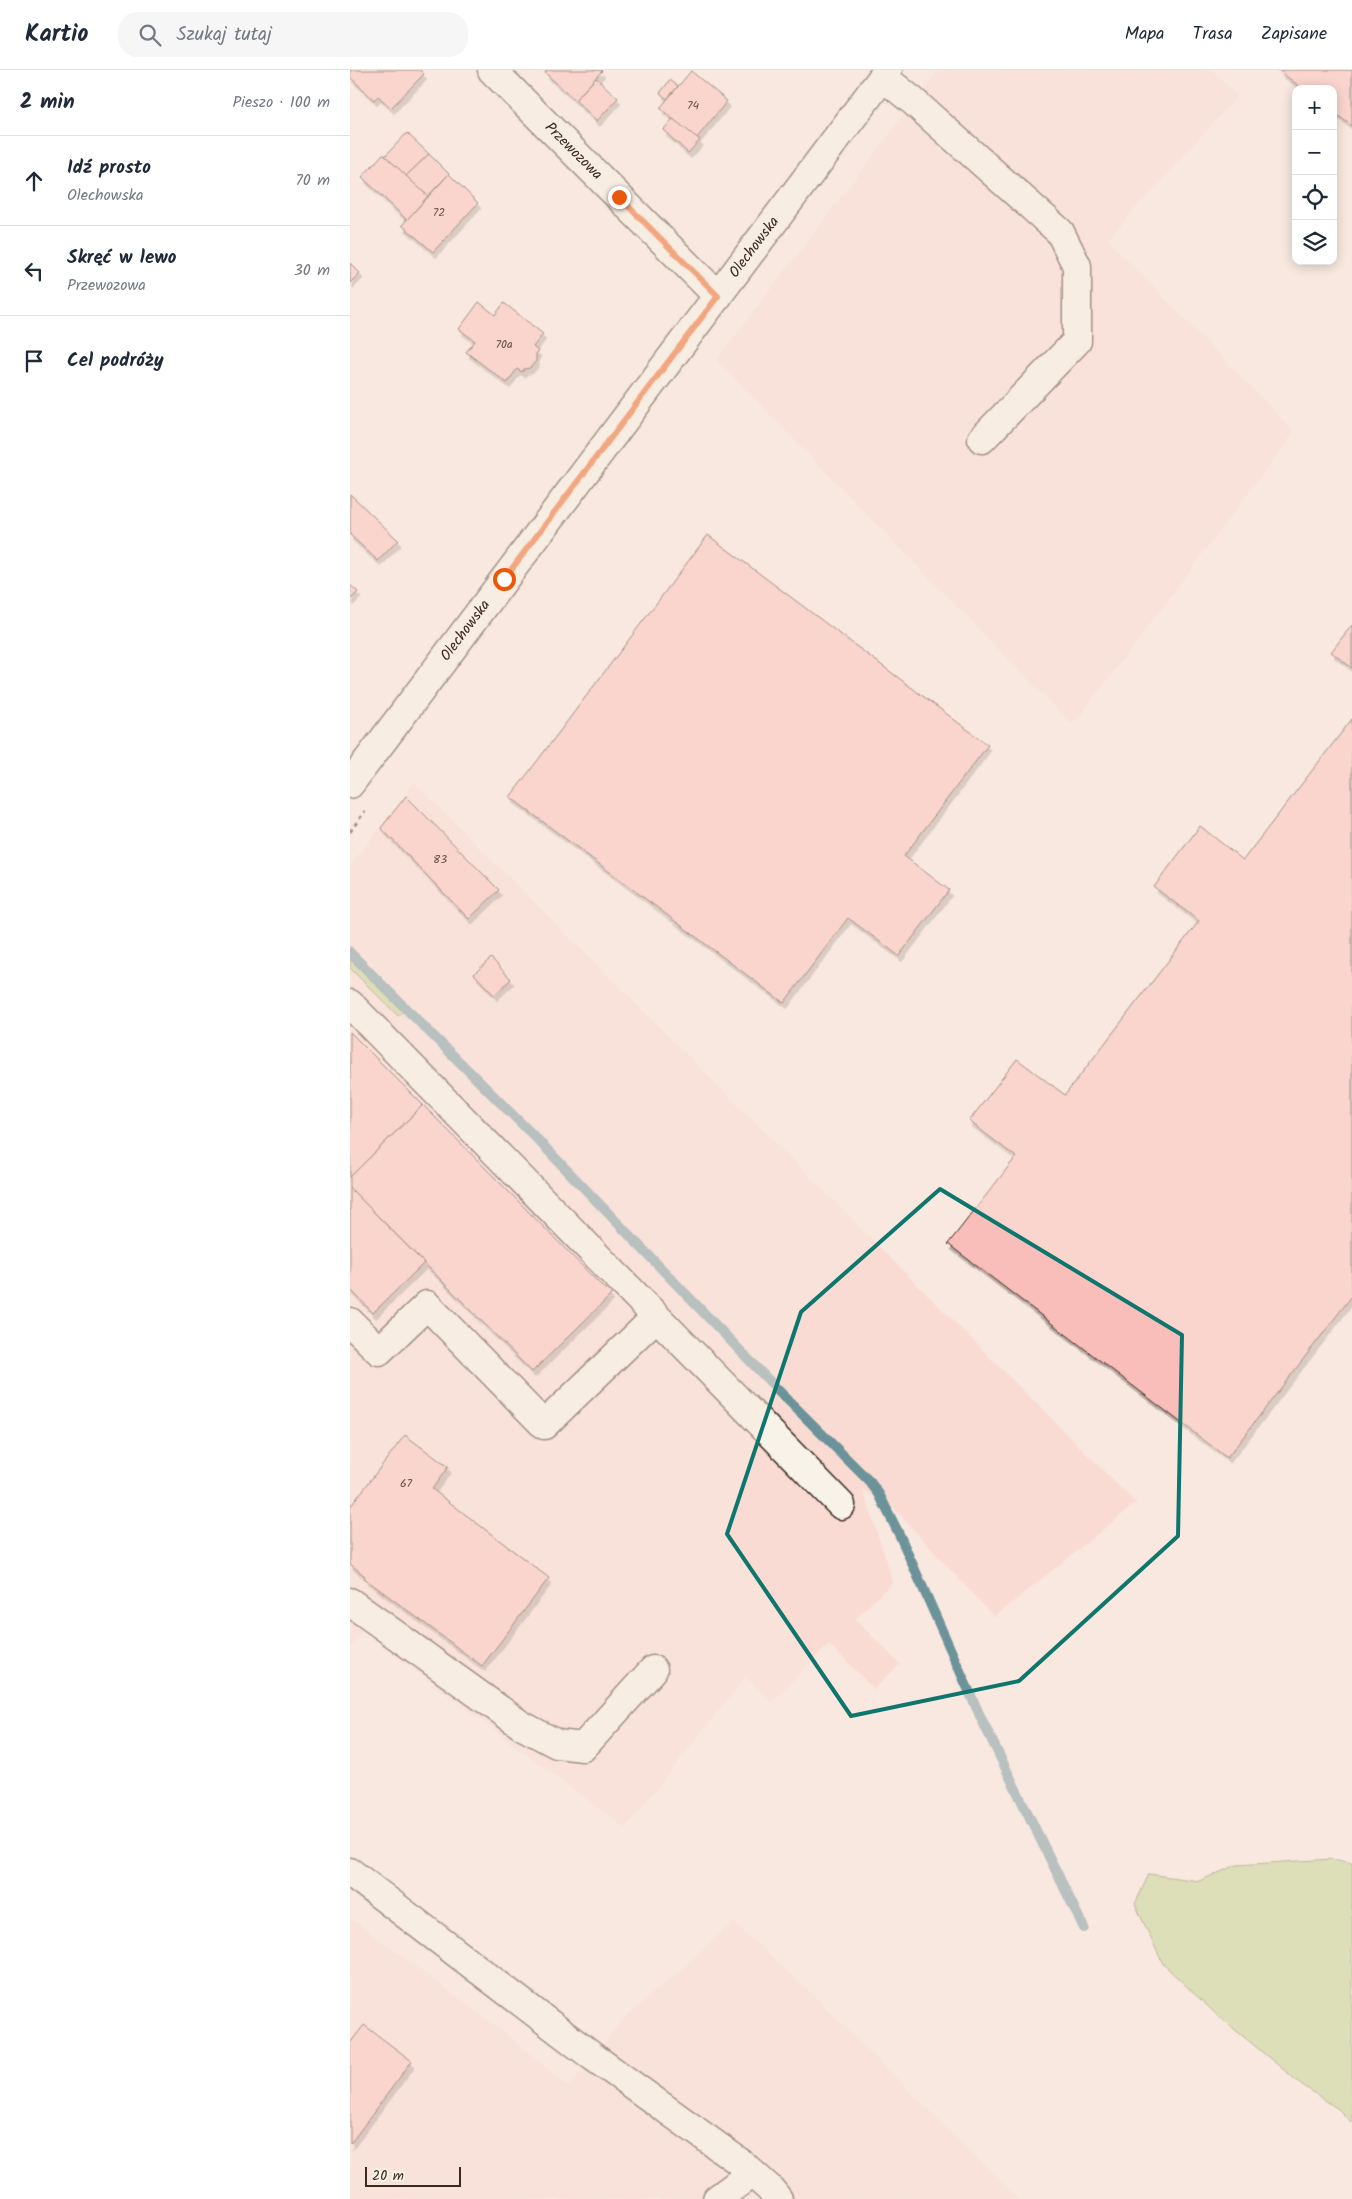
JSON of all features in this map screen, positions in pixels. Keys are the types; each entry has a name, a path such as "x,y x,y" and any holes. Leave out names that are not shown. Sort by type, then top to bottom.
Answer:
{"street":[{"name":"Przewozowa","path":"492,70 718,296"},
{"name":"Olechowska","path":"350,784 885,73"},
{"path":"885,73 914,102 1060,232 1076,266 1077,341 982,439"},
{"path":"350,1004 841,1506"},
{"path":"350,1322 379,1352 427,1306 544,1425 656,1317"},
{"path":"350,1602 521,1725 557,1744 583,1747 653,1670"},
{"path":"350,1872 592,2056 741,2163 770,2188 778,2199"},
{"path":"717,2199 752,2173"}],"highlighted area":[{"path":"940,1189 1182,1335 1178,1536 1019,1681 851,1716 727,1534 801,1312"}],"shaded area":[{"path":"939,70 1212,70 1237,96 1107,240 1294,432 1079,717 1071,723 717,360"},
{"path":"414,783 1136,1503 994,1617 877,1490 871,1496 863,1489 893,1582 855,1619 900,1664 874,1689 829,1644 771,1702 746,1676 625,1828 362,1630 350,1648 350,968 398,1016 408,1006 350,946 350,867"},
{"path":"350,1918 494,2025 569,2087 622,2021 734,1923 809,1992 1018,2199 350,2199"}],"green space":[{"path":"350,946 409,1006 398,1016 350,968"},
{"path":"1332,1859 1352,1863 1352,2123 1338,2109 1301,2084 1216,2014 1163,1964 1135,1904 1149,1874 1199,1881 1237,1865"}],"building":[{"path":"350,70 420,70 424,74 391,108 378,96 374,100 350,77"},
{"path":"547,70 602,71 575,100 545,73"},
{"path":"1278,70 1352,70 1352,126 1337,115 1337,85 1298,85"},
{"path":"691,71 727,101 696,139 660,108"},
{"path":"596,78 618,98 597,121 575,100"},
{"path":"670,80 678,86 667,99 660,93"},
{"path":"673,119 700,140 688,153 663,130"},
{"path":"407,133 429,154 406,176 385,156"},
{"path":"383,154 428,196 407,220 362,177"},
{"path":"429,154 449,174 428,196 406,176"},
{"path":"449,174 478,203 433,252 402,225"},
{"path":"350,263 360,273 350,283"},
{"path":"479,302 495,315 504,303 543,334 533,347 538,351 536,361 530,368 524,369 522,372 517,369 507,383 466,352 475,341 459,329"},
{"path":"350,494 398,540 378,561 350,535"},
{"path":"708,535 988,745 904,856 949,890 899,956 848,918 784,1003 510,797"},
{"path":"350,585 358,592 350,600"},
{"path":"1352,625 1352,668 1331,652"},
{"path":"1352,719 1352,1296 1227,1458 948,1244 1016,1157 969,1121 1017,1059 1065,1095 1199,921 1154,887 1200,826 1243,860"},
{"path":"406,796 499,890 469,919 381,828"},
{"path":"491,958 511,979 494,995 474,974"},
{"path":"350,1032 423,1105 350,1177"},
{"path":"423,1105 611,1295 532,1372 350,1188 350,1177"},
{"path":"350,1188 424,1263 373,1313 350,1289"},
{"path":"405,1435 448,1467 432,1489 549,1578 482,1666 364,1578 365,1576 350,1564 350,1507"},
{"path":"364,2025 412,2061 350,2144 350,2043"}],"waterway":[{"path":"350,953 538,1140 775,1387 870,1482 879,1494 899,1534 981,1718 1084,1928"}],"route":[{"path":"504,579 718,296 619,197"}]}
